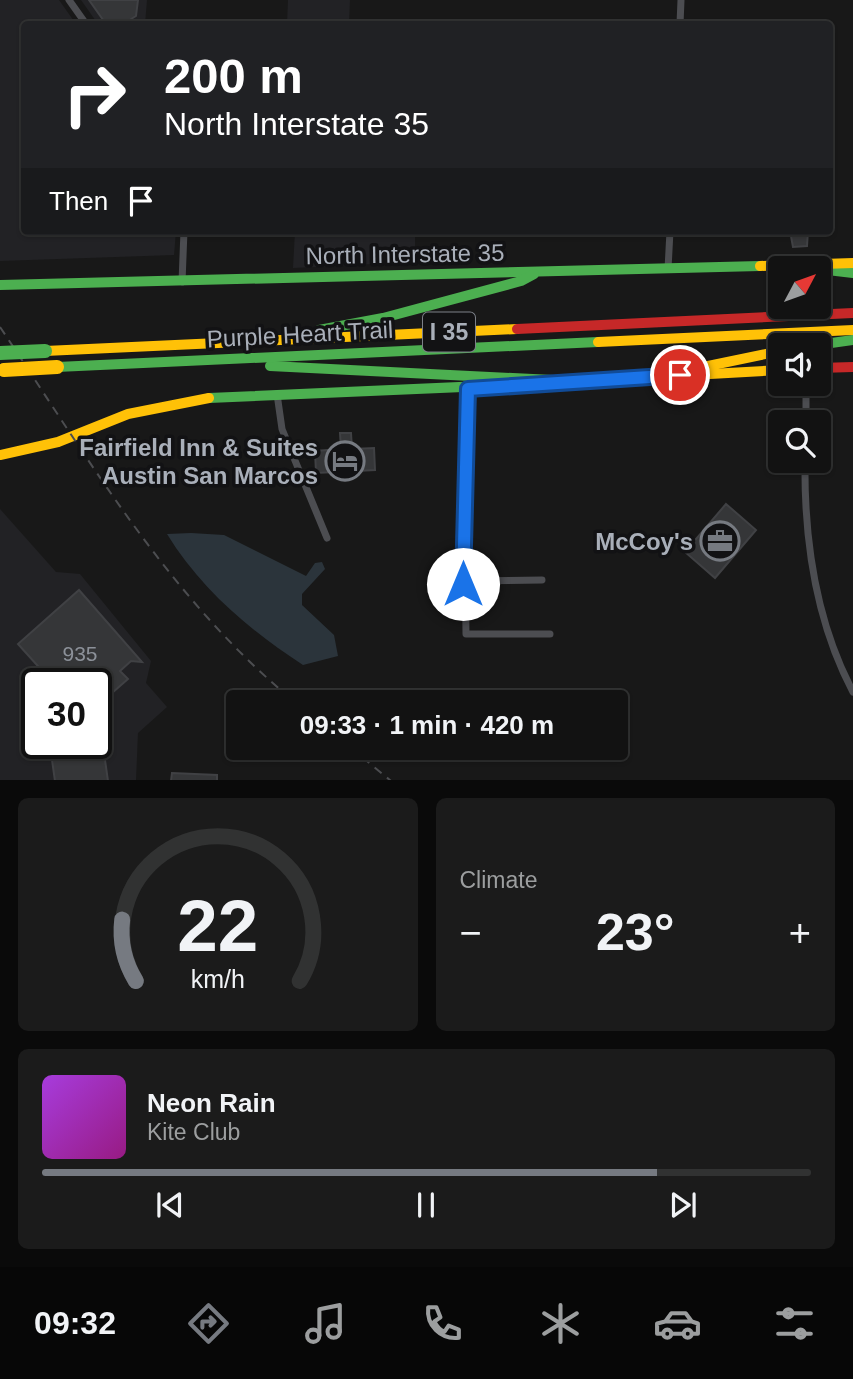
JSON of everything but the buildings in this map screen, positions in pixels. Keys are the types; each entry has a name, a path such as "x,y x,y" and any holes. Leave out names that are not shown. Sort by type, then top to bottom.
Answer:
{"main road":[{"name":"North Interstate 35","path":"831,264 853,263"},
{"name":"North Interstate 35","path":"0,285 768,267"},
{"path":"831,271 853,274"},
{"path":"168,345 357,324 521,281 534,274"},
{"name":"Purple Heart Trail","path":"0,353 853,313"},
{"name":"Purple Heart Trail","path":"2,370 853,330"},
{"path":"831,343 853,340"},
{"path":"655,377 768,353"},
{"path":"217,361 291,368 573,381"},
{"path":"831,368 853,367"},
{"path":"0,455 58,442 128,414 169,404 276,394 468,389 768,371"}],"street":[{"path":"69,0 84,21"},
{"path":"680,21 681,0"},
{"path":"182,282 184,235"},
{"path":"668,269 670,235"},
{"path":"468,389 463,580 466,634 550,634"},
{"path":"276,394 282,429 327,538"},
{"path":"805,473 814,576 828,628 853,692"},
{"path":"463,580 542,580"}],"shaded area":[{"path":"0,0 59,0 74,21 21,21 21,235 176,235 174,255 0,261"},
{"path":"81,0 147,0 145,21 96,21"},
{"path":"288,0 350,0 349,21 287,21"},
{"path":"295,235 415,235 415,262 293,268"},
{"path":"0,509 56,572 80,574 151,661 146,683 167,707 138,733 136,780 0,780"},
{"path":"167,534 224,535 306,576 315,563 322,562 325,569 302,594 302,605 334,635 338,656 303,665 227,607 180,554"}],"railway":[{"path":"0,327 99,477 170,574 250,662 282,690"},
{"path":"366,760 390,780"}],"traffic: fast":[{"path":"0,285 760,266"},
{"path":"831,270 853,273"},
{"path":"319,330 383,318 521,281 534,274"},
{"path":"831,343 853,340"},
{"path":"57,367 598,342"},
{"path":"0,353 45,351"},
{"path":"270,366 573,381"},
{"path":"567,381 662,376"},
{"path":"209,398 530,384"}],"traffic: slow":[{"path":"760,266 853,263"},
{"path":"45,351 517,329"},
{"path":"598,342 853,330"},
{"path":"655,377 768,353"},
{"path":"4,370 57,367"},
{"path":"692,375 768,371"},
{"path":"0,455 58,442 128,414 209,398"}],"traffic: jam":[{"path":"517,329 853,313"},
{"path":"831,368 853,367"}],"place":[{"name":"Fairfield Inn & Suites Austin San Marcos","path":"345,461"},
{"name":"McCoy's","path":"720,541"}],"route":[{"path":"463,584 468,389 680,375"}]}
